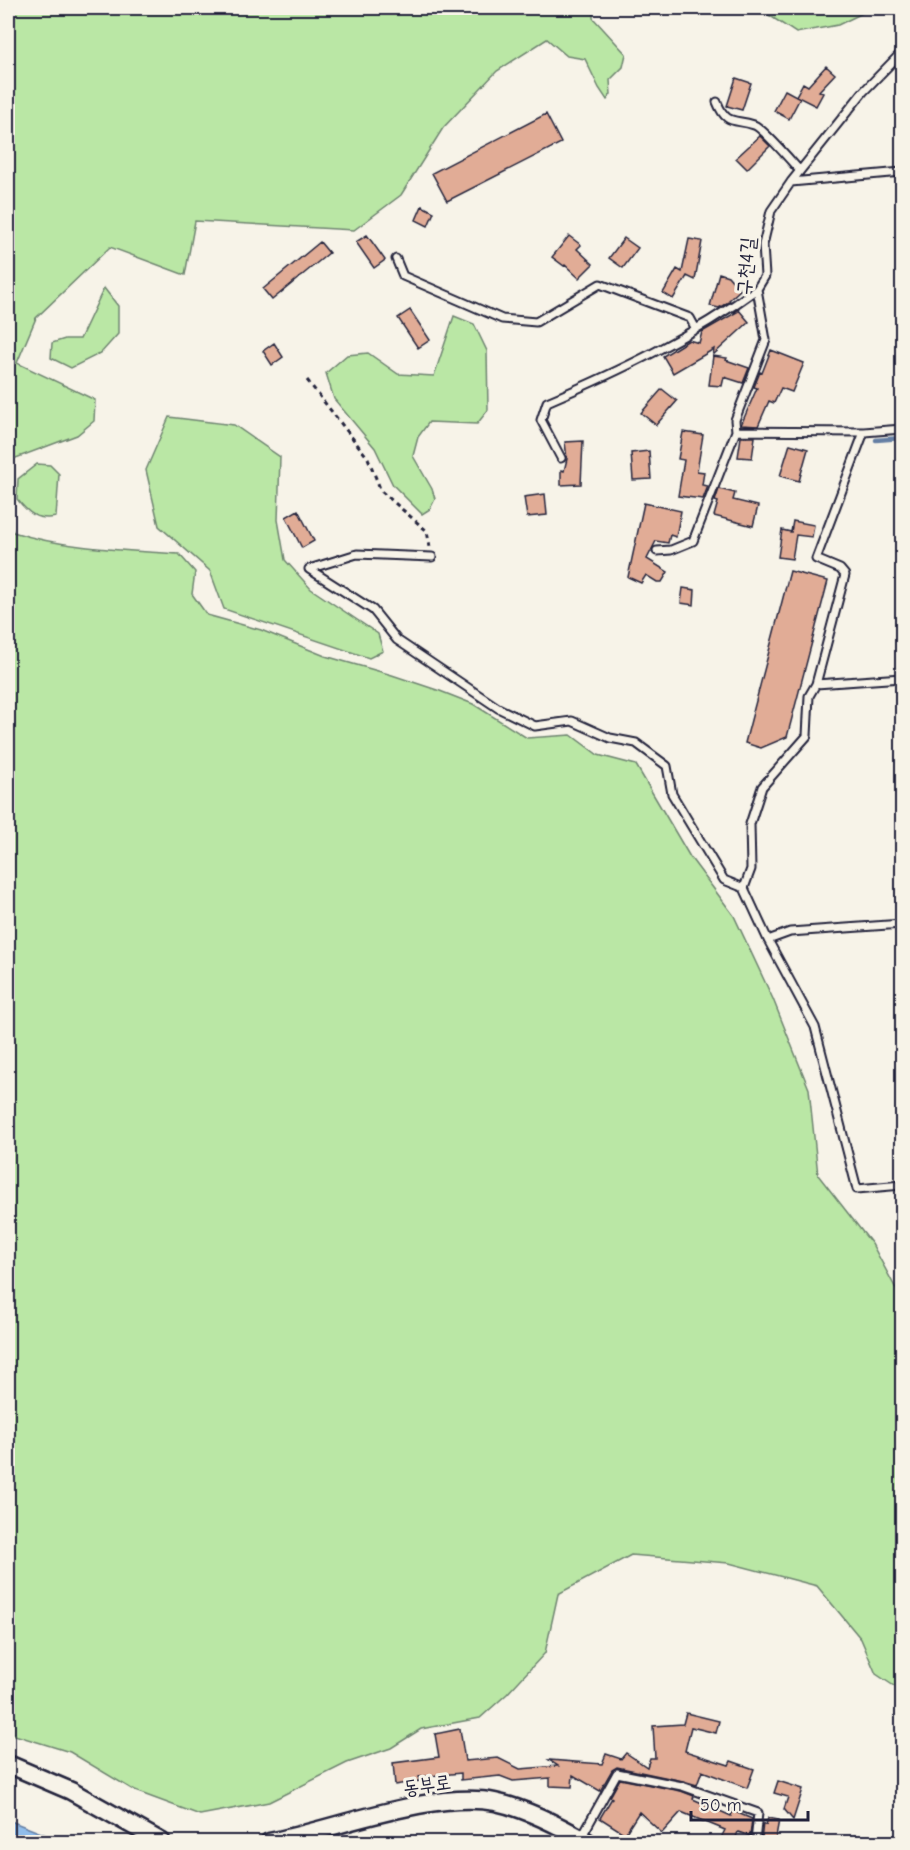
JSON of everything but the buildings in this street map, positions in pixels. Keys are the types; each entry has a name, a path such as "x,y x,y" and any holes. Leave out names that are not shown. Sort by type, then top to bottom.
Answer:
{"street":[{"path":"8,1764 71,1791 162,1842"},
{"name":"동부로","path":"268,1842 299,1837 390,1812 459,1800 493,1802 518,1809 584,1840"}],"lane":[{"name":"구천4길","path":"657,551 671,550 693,540 736,431 735,420 766,340 757,289 765,276 764,245 771,212 800,171 863,92 903,52"},
{"path":"717,102 721,113 733,122 756,125 800,171"},
{"path":"792,182 903,172"},
{"path":"396,259 403,276 502,319 536,322 600,284 690,318 696,330"},
{"path":"561,458 541,420 547,402 604,377 696,330 729,310 757,289"},
{"path":"736,431 864,432 903,429"},
{"path":"744,888 751,869 750,824 762,787 807,736 809,696 816,684 846,575 840,569 816,559 864,432"},
{"path":"432,557 357,554 309,569 373,610 397,640 498,708 535,726 572,721 610,738 636,743 667,766 672,794 724,880 744,888 768,940 815,1027 857,1189 903,1185"},
{"path":"816,684 903,678"},
{"path":"768,940 790,932 903,924"},
{"path":"584,1840 617,1773 682,1786 758,1814 755,1842"}],"path":[{"path":"307,380 368,458 381,491 427,531 432,557"}],"green space":[{"path":"8,8 593,8 593,18 626,54 623,67 610,80 611,94 607,100 585,59 567,56 547,39 497,71 443,128 401,195 354,230 195,221 185,275 110,247 36,318 17,363 95,400 94,421 77,435 8,461"},
{"path":"758,8 873,8 838,25 796,33"},
{"path":"104,288 118,306 118,334 101,353 71,368 51,358 52,343 65,339 80,339"},
{"path":"454,316 474,324 487,351 488,410 477,424 429,422 418,437 413,456 432,489 435,499 430,509 422,514 393,485 375,448 334,399 326,373 347,355 368,353 398,374 434,376"},
{"path":"169,417 234,425 280,457 278,520 285,560 311,589 378,634 383,651 369,658 224,609 210,571 159,526 146,470"},
{"path":"37,464 50,465 59,474 56,517 38,517 17,499 18,479"},
{"path":"8,520 13,532 33,538 95,548 179,554 195,572 192,594 207,615 261,630 325,656 440,691 473,704 527,738 571,735 598,755 636,765 690,857 734,916 773,999 809,1089 818,1175 872,1244 902,1300 902,1689 900,1690 876,1674 861,1639 817,1586 729,1563 631,1555 558,1594 545,1653 507,1694 480,1718 421,1729 391,1748 347,1763 269,1802 200,1815 135,1791 70,1752 8,1733"}],"water":[{"path":"8,1820 64,1842 8,1842"}],"waterway":[{"path":"876,440 902,438"}]}
